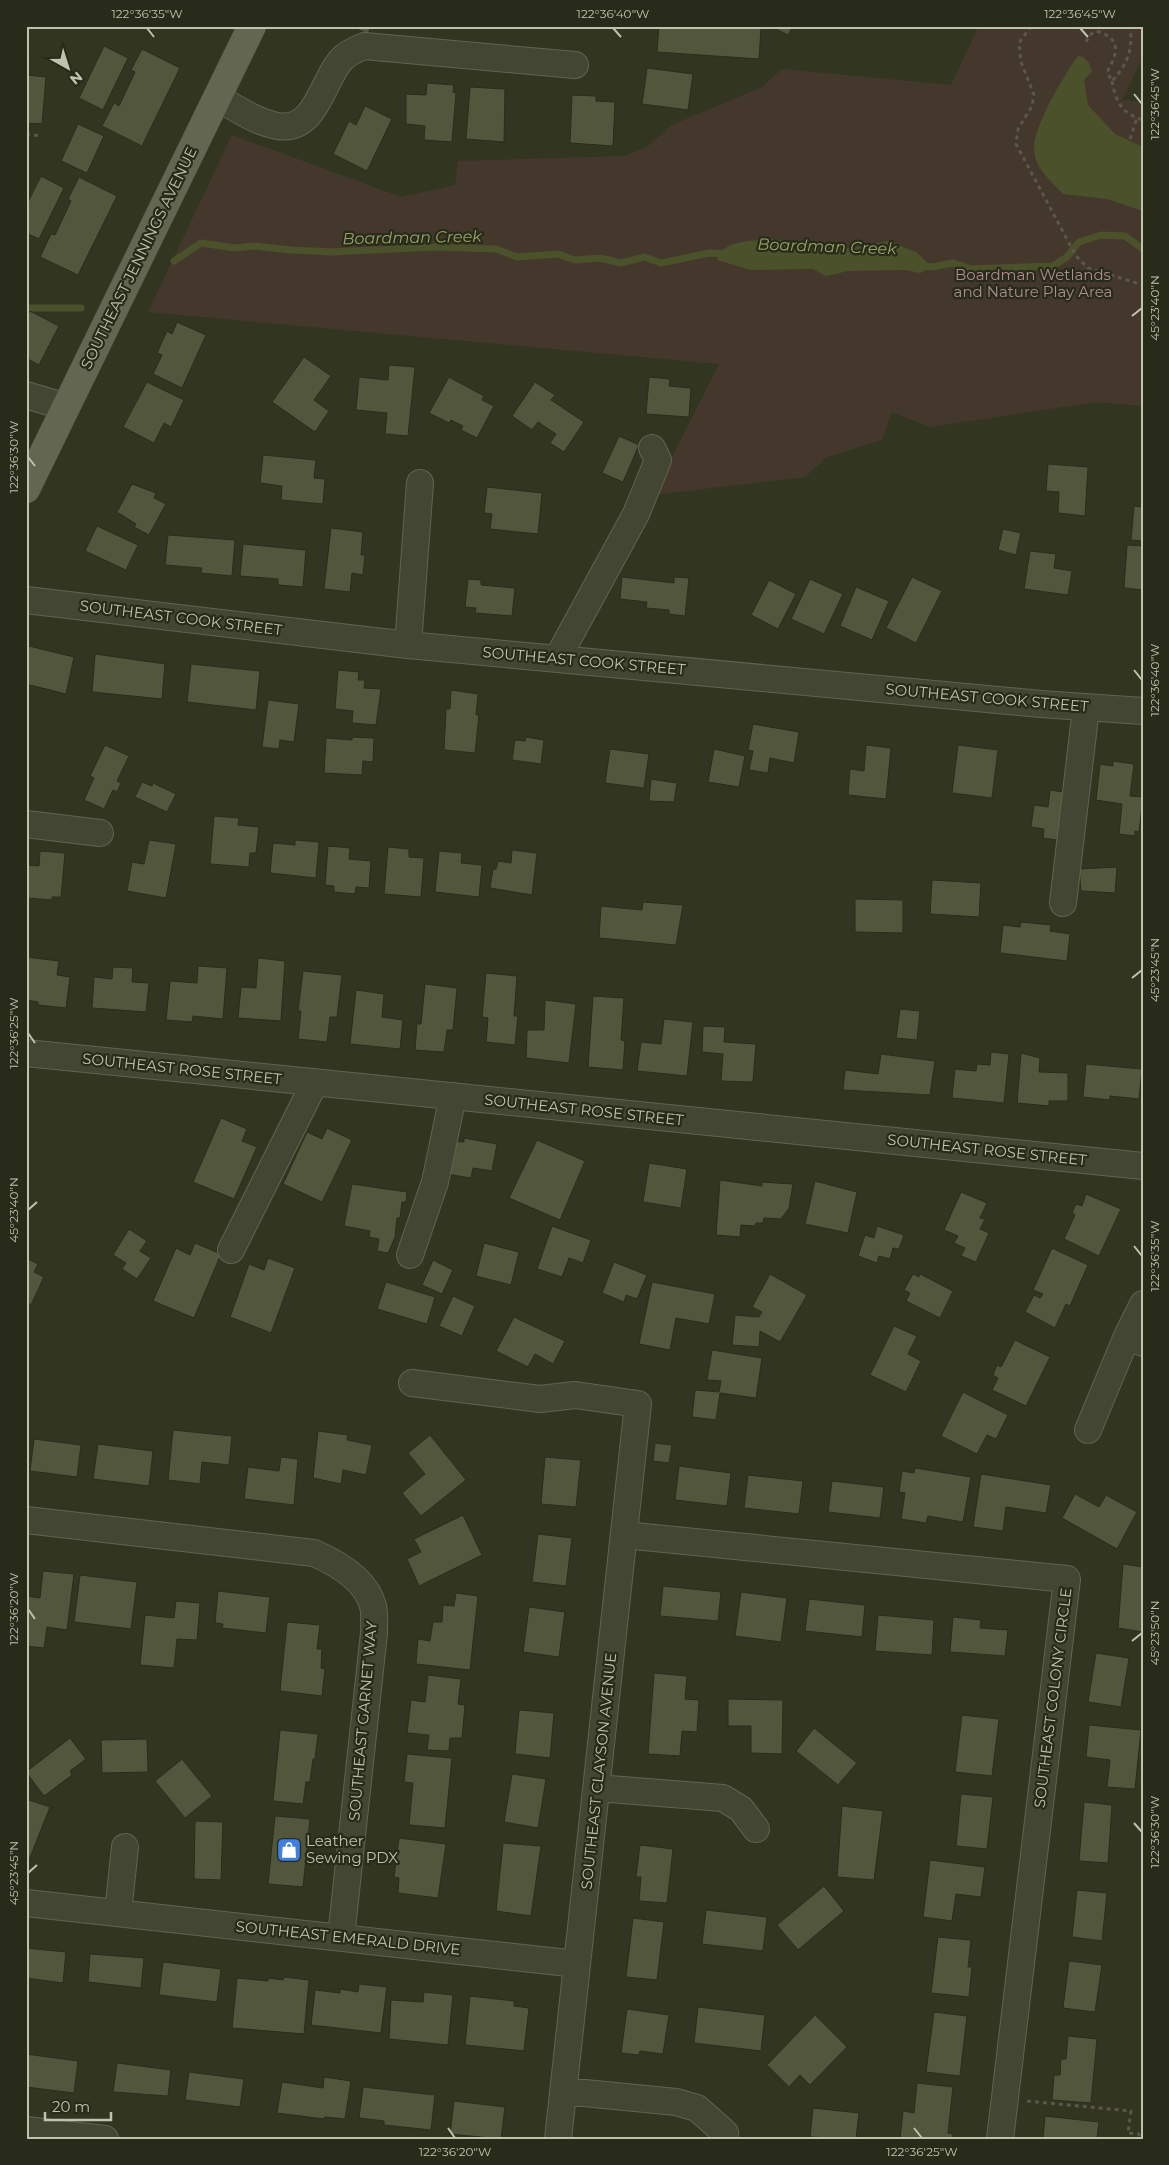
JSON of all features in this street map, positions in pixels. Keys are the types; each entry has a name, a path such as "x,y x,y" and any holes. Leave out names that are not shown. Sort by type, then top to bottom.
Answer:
{"main road":[{"name":"SOUTHEAST JENNINGS AVENUE","path":"26,489 252,26"}],"street":[{"path":"218,98 264,122 286,126 310,114 320,100 336,66 344,57 364,46 575,64"},
{"path":"26,394 66,407"},
{"path":"557,659 636,514 658,460 652,448"},
{"path":"408,645 420,483"},
{"name":"SOUTHEAST COOK STREET","path":"26,600 408,645 1086,708 1143,711"},
{"path":"1063,903 1086,708"},
{"path":"26,824 100,833"},
{"name":"SOUTHEAST ROSE STREET","path":"26,1053 1143,1166"},
{"path":"231,1250 315,1082"},
{"path":"410,1255 435,1182 453,1096"},
{"path":"1088,1430 1135,1339 1143,1304"},
{"name":"SOUTHEAST CLAYSON AVENUE","path":"412,1383 540,1399 575,1396 638,1404 558,2139"},
{"name":"SOUTHEAST GARNET WAY","path":"26,1520 314,1553 339,1564 359,1581 373,1605 374,1633 341,1937"},
{"name":"SOUTHEAST COLONY CIRCLE","path":"624,1535 1067,1579 1000,2139"},
{"path":"597,1788 723,1798 741,1809 756,1830"},
{"path":"118,1913 125,1847"},
{"name":"SOUTHEAST EMERALD DRIVE","path":"26,1903 578,1964"},
{"path":"564,2091 676,2102 697,2108 724,2133"},
{"path":"26,2130 105,2139"}],"path":[{"path":"1031,26 1019,43 1021,62 1034,95 1032,106 1018,129 1016,144 1076,256 1088,268 1143,286"},
{"path":"1112,81 1124,68 1132,44 1130,26"},
{"path":"1086,42 1090,35 1096,31 1106,34 1114,42 1116,57 1107,72 1112,81 1115,99 1122,110 1143,120"},
{"path":"1130,140 1137,118"},
{"path":"26,134 41,136"},
{"path":"1004,2098 1131,2111 1128,2132 1139,2134 1138,2139"}],"green space":[{"name":"Boardman Wetlands and Nature Play Area","path":"979,26 1143,26 1143,57 1122,100 1143,102 1143,406 1096,402 930,427 892,412 882,440 827,457 805,477 653,495 719,364 148,312 232,135 401,197 455,185 458,161 624,156 647,147 672,125 762,87 782,69 951,85"}],"water":[{"path":"1078,56 1083,57 1089,63 1092,71 1084,80 1088,105 1115,134 1143,147 1143,211 1107,199 1063,194 1044,174 1037,163 1034,150 1038,129 1065,75"},
{"path":"773,239 851,248 888,241 916,252 932,267 920,273 905,270 848,271 826,276 813,269 751,270 717,260 725,248 740,242"}],"building":[{"path":"350,26 371,26 368,34"},
{"path":"659,26 761,28 759,59 657,52"},
{"path":"770,26 793,26 788,35"},
{"path":"26,41 30,41 27,67 26,67"},
{"path":"104,46 128,58 103,110 79,98"},
{"path":"142,49 180,68 142,146 102,126 114,103 119,106 135,72 131,70"},
{"path":"647,68 693,74 688,110 642,104"},
{"path":"26,75 46,77 42,124 26,123"},
{"path":"427,83 454,85 453,92 456,93 452,142 424,140 425,126 406,124 406,94 426,95"},
{"path":"470,87 505,89 504,142 466,139"},
{"path":"572,95 596,96 596,101 615,102 613,146 570,143"},
{"path":"365,106 392,119 367,171 333,154 349,121 356,125"},
{"path":"78,124 104,136 87,173 61,161"},
{"path":"41,176 64,188 39,239 26,233 26,206"},
{"path":"79,177 117,196 78,275 40,257 51,234 55,235 71,201 68,199"},
{"path":"30,311 59,326 39,365 26,358 26,318"},
{"path":"177,322 206,335 182,388 153,374 162,355 157,353 167,331 172,334"},
{"path":"304,357 331,376 314,400 329,411 315,432 272,402"},
{"path":"389,365 415,367 408,436 385,434 387,413 356,410 359,377 388,380"},
{"path":"449,377 484,396 482,400 494,406 477,438 461,430 463,426 451,420 449,423 429,413"},
{"path":"649,377 670,379 669,386 691,388 689,417 646,414"},
{"path":"147,382 184,400 171,427 164,423 154,443 123,427"},
{"path":"535,382 555,395 551,400 584,422 564,452 550,443 556,434 538,422 532,430 512,416"},
{"path":"619,436 639,445 623,482 602,473"},
{"path":"263,455 316,460 314,478 325,479 323,504 281,500 282,486 260,483"},
{"path":"1048,464 1088,467 1085,516 1058,513 1059,492 1046,491"},
{"path":"132,484 156,493 154,498 166,504 149,535 134,527 136,524 117,512"},
{"path":"487,487 542,493 538,534 490,529 492,514 484,513"},
{"path":"1134,506 1143,507 1143,541 1131,540"},
{"path":"97,526 138,545 126,570 85,551"},
{"path":"331,528 363,532 361,555 365,555 363,575 352,573 350,592 324,589"},
{"path":"1003,529 1021,533 1016,555 998,550"},
{"path":"168,535 235,540 232,576 201,573 202,568 165,565"},
{"path":"243,544 306,550 303,587 278,585 278,579 240,576"},
{"path":"1127,545 1143,546 1143,590 1124,588"},
{"path":"1030,551 1056,554 1054,568 1072,571 1068,595 1024,589"},
{"path":"622,577 674,583 674,577 689,578 685,616 669,614 669,610 646,608 647,602 620,599"},
{"path":"912,577 942,591 916,643 886,628"},
{"path":"468,579 481,580 481,585 515,588 512,616 475,613 476,608 465,607"},
{"path":"810,579 843,594 824,634 791,619"},
{"path":"769,580 796,594 778,629 751,615"},
{"path":"856,587 889,601 872,640 840,626"},
{"path":"29,646 74,657 66,694 26,684 26,651 28,651"},
{"path":"95,654 165,664 162,699 92,692"},
{"path":"191,664 260,671 256,710 187,702"},
{"path":"338,670 359,672 358,680 365,680 364,688 381,689 376,725 352,723 353,711 335,709"},
{"path":"451,690 478,694 476,715 479,715 475,753 444,750 446,709 450,709"},
{"path":"268,700 299,704 294,742 280,740 279,749 262,747"},
{"path":"753,724 799,732 794,763 770,758 768,773 749,770 753,751 748,750"},
{"path":"352,737 374,738 373,762 363,761 362,775 324,773 326,738 352,740"},
{"path":"526,737 544,740 541,764 512,760 515,740 525,741"},
{"path":"105,745 129,756 117,781 121,783 117,792 113,790 104,809 84,800 94,778 90,776"},
{"path":"866,745 891,748 886,799 848,795 850,769 864,771"},
{"path":"958,745 998,750 992,798 952,793"},
{"path":"610,749 649,754 644,788 605,783"},
{"path":"714,749 745,756 739,787 708,782"},
{"path":"1113,761 1134,764 1130,796 1143,797 1139,832 1135,831 1135,836 1119,834 1122,804 1096,800 1100,764 1113,766"},
{"path":"651,779 677,783 674,802 649,801"},
{"path":"142,782 152,786 153,783 176,794 167,812 135,797"},
{"path":"1050,790 1070,793 1064,841 1043,838 1044,829 1031,827 1034,805 1048,807"},
{"path":"214,816 239,818 238,825 259,827 256,853 250,853 249,867 210,864"},
{"path":"149,840 176,844 166,898 127,891 132,862 144,864"},
{"path":"295,840 319,842 316,878 270,873 273,843 295,845"},
{"path":"328,846 350,848 349,859 371,861 369,888 356,887 355,894 334,892 334,886 325,885"},
{"path":"388,847 409,849 409,857 424,858 421,897 384,894"},
{"path":"512,850 537,853 532,895 490,888 493,869 496,869 498,861 511,863"},
{"path":"40,851 65,853 61,897 52,897 52,900 26,898 26,865 39,866"},
{"path":"439,851 462,853 461,863 482,865 479,897 435,892"},
{"path":"1117,867 1115,893 1081,891 1079,869"},
{"path":"932,880 981,883 979,917 930,914"},
{"path":"855,899 903,900 903,933 855,932"},
{"path":"643,902 683,905 676,945 599,938 601,906 642,910"},
{"path":"1021,922 1051,925 1050,931 1070,934 1067,961 1000,953 1003,925 1020,927"},
{"path":"26,957 59,961 57,975 70,977 66,1008 38,1005 38,1002 26,1000"},
{"path":"258,958 285,961 281,1021 238,1018 241,987 256,988"},
{"path":"198,966 227,968 223,1019 193,1016 192,1022 166,1020 170,981 197,983"},
{"path":"113,967 133,968 132,982 149,983 146,1012 92,1008 94,977 112,979"},
{"path":"303,971 342,975 337,1017 330,1017 327,1042 298,1039 301,1011 298,1011"},
{"path":"486,973 517,976 514,1016 518,1016 515,1045 486,1042 488,1018 482,1017"},
{"path":"425,984 457,988 453,1030 447,1030 444,1052 415,1050 417,1024 421,1024"},
{"path":"356,990 384,994 382,1017 403,1020 400,1049 350,1044"},
{"path":"593,996 624,998 621,1040 625,1041 623,1070 588,1067"},
{"path":"545,1000 576,1004 569,1063 526,1058 527,1030 544,1030"},
{"path":"900,1009 920,1011 917,1040 896,1038"},
{"path":"664,1019 693,1022 687,1076 637,1071 641,1042 661,1044"},
{"path":"703,1026 725,1027 724,1042 756,1044 753,1082 721,1081 723,1054 702,1052"},
{"path":"991,1052 1009,1054 1004,1103 952,1098 955,1069 976,1071 977,1064 990,1065"},
{"path":"1021,1053 1040,1058 1039,1072 1068,1073 1068,1101 1049,1101 1049,1106 1017,1103"},
{"path":"881,1054 935,1061 930,1095 843,1090 845,1070 878,1074"},
{"path":"1086,1064 1142,1069 1139,1099 1110,1096 1110,1100 1083,1097"},
{"path":"221,1118 247,1129 242,1141 257,1147 234,1199 193,1182"},
{"path":"327,1128 352,1140 322,1202 283,1184 307,1132 322,1139"},
{"path":"464,1138 497,1144 492,1171 473,1168 471,1178 446,1174 451,1141 464,1142"},
{"path":"537,1140 585,1161 560,1220 509,1198"},
{"path":"649,1163 687,1169 681,1208 643,1202"},
{"path":"720,1180 762,1186 762,1182 793,1184 789,1208 781,1219 764,1218 763,1223 756,1223 755,1226 741,1225 740,1237 716,1235"},
{"path":"815,1181 857,1192 848,1233 805,1224"},
{"path":"352,1184 407,1192 406,1202 402,1202 400,1218 397,1218 395,1237 388,1253 377,1251 379,1239 369,1237 370,1231 344,1226"},
{"path":"961,1192 987,1203 980,1218 985,1219 980,1229 989,1233 976,1262 961,1256 965,1248 954,1243 958,1236 944,1230"},
{"path":"1086,1194 1121,1209 1099,1256 1064,1239 1075,1215 1072,1213 1076,1204 1082,1206"},
{"path":"552,1226 591,1240 583,1263 569,1258 562,1277 537,1269"},
{"path":"877,1226 904,1235 899,1249 893,1248 890,1259 879,1256 877,1263 858,1256 865,1235 874,1238"},
{"path":"129,1229 147,1241 140,1251 151,1258 137,1279 122,1269 126,1263 113,1255"},
{"path":"195,1243 221,1254 194,1318 153,1301 176,1248 190,1255"},
{"path":"484,1243 519,1252 511,1285 476,1276"},
{"path":"1052,1248 1088,1265 1070,1306 1066,1304 1055,1328 1025,1312 1034,1295 1040,1298 1043,1294 1033,1290"},
{"path":"26,1258 38,1264 34,1272 44,1277 31,1305 26,1302"},
{"path":"268,1258 295,1268 271,1333 230,1317 249,1264 264,1270"},
{"path":"433,1260 453,1270 442,1294 422,1285"},
{"path":"614,1262 647,1275 637,1299 626,1295 624,1302 602,1293"},
{"path":"770,1274 807,1295 780,1342 760,1331 759,1347 732,1345 735,1315 759,1317 762,1312 752,1307"},
{"path":"913,1274 919,1277 920,1274 953,1291 940,1318 906,1301 910,1293 904,1290"},
{"path":"386,1282 435,1297 427,1324 377,1309"},
{"path":"652,1282 715,1294 709,1324 676,1318 670,1350 639,1344"},
{"path":"453,1296 475,1306 462,1336 439,1326"},
{"path":"514,1317 565,1341 553,1364 535,1354 528,1367 496,1351"},
{"path":"894,1326 917,1336 908,1354 921,1361 906,1392 870,1375"},
{"path":"1015,1340 1050,1357 1026,1406 992,1390 998,1378 993,1375 997,1365 1001,1367"},
{"path":"712,1350 762,1358 756,1398 720,1393 716,1420 692,1417 695,1390 719,1392 721,1381 707,1380"},
{"path":"963,1392 1008,1415 996,1439 987,1435 977,1454 941,1436"},
{"path":"173,1430 232,1436 229,1465 202,1462 200,1484 168,1480"},
{"path":"318,1431 348,1435 347,1440 372,1445 366,1475 343,1470 341,1484 313,1478"},
{"path":"430,1435 466,1480 421,1516 402,1493 425,1474 408,1453"},
{"path":"34,1439 81,1445 77,1477 30,1471"},
{"path":"655,1443 672,1445 669,1463 653,1461"},
{"path":"98,1444 153,1451 149,1486 93,1479"},
{"path":"281,1457 298,1459 294,1505 244,1499 248,1467 279,1471"},
{"path":"545,1457 581,1460 576,1507 541,1504"},
{"path":"679,1466 731,1473 727,1506 675,1500"},
{"path":"915,1468 971,1477 963,1522 928,1516 926,1523 901,1519 905,1493 899,1492 902,1471 914,1473"},
{"path":"981,1474 1051,1485 1046,1513 1006,1507 1003,1531 973,1527"},
{"path":"748,1475 803,1481 799,1514 744,1508"},
{"path":"832,1481 884,1487 880,1518 828,1512"},
{"path":"1075,1494 1099,1507 1106,1495 1137,1512 1117,1549 1062,1518"},
{"path":"463,1515 482,1555 419,1586 407,1559 421,1552 414,1539"},
{"path":"538,1534 572,1538 566,1586 532,1582"},
{"path":"1123,1564 1143,1567 1143,1632 1118,1628"},
{"path":"43,1571 74,1574 67,1630 47,1627 44,1648 26,1646 26,1596 40,1598"},
{"path":"80,1575 137,1582 131,1629 74,1622"},
{"path":"663,1586 721,1592 718,1621 660,1616"},
{"path":"218,1591 270,1597 266,1633 222,1628 223,1624 215,1623"},
{"path":"741,1592 787,1598 781,1642 735,1636"},
{"path":"456,1593 478,1596 470,1670 416,1664 418,1639 430,1641 433,1622 442,1622 443,1605 454,1606"},
{"path":"809,1599 865,1605 862,1637 805,1631"},
{"path":"176,1601 200,1603 197,1640 177,1639 174,1668 140,1665 145,1615 174,1618"},
{"path":"529,1607 565,1612 559,1657 523,1652"},
{"path":"878,1615 934,1620 932,1655 875,1651"},
{"path":"953,1617 981,1620 980,1628 1008,1630 1005,1656 950,1652"},
{"path":"287,1622 320,1625 317,1649 322,1649 321,1668 325,1669 322,1696 280,1691"},
{"path":"1096,1653 1129,1658 1121,1707 1088,1702"},
{"path":"654,1673 687,1676 685,1699 699,1700 697,1732 682,1731 680,1756 648,1754"},
{"path":"428,1675 461,1679 458,1704 465,1705 462,1738 450,1738 449,1751 427,1750 429,1735 407,1733 411,1700 425,1702"},
{"path":"728,1699 783,1700 782,1754 751,1753 751,1726 728,1726"},
{"path":"519,1710 554,1713 550,1758 515,1754"},
{"path":"962,1715 999,1719 992,1776 955,1772"},
{"path":"1089,1725 1141,1730 1135,1789 1107,1787 1110,1760 1086,1757"},
{"path":"814,1728 857,1763 838,1785 796,1751"},
{"path":"280,1730 318,1734 315,1759 313,1759 310,1782 306,1782 303,1804 273,1801"},
{"path":"70,1738 86,1759 70,1771 72,1775 44,1796 26,1772"},
{"path":"147,1739 148,1772 102,1773 101,1740"},
{"path":"407,1754 452,1758 445,1828 409,1825 413,1783 404,1782"},
{"path":"182,1759 212,1796 185,1818 155,1781"},
{"path":"512,1774 546,1779 538,1828 504,1822"},
{"path":"961,1794 993,1797 987,1849 956,1846"},
{"path":"26,1799 50,1807 29,1860 26,1859"},
{"path":"1084,1802 1112,1805 1108,1863 1079,1861"},
{"path":"842,1806 883,1811 874,1880 837,1877"},
{"path":"275,1816 310,1819 303,1887 268,1884"},
{"path":"195,1821 223,1822 221,1880 194,1879"},
{"path":"399,1838 446,1844 438,1898 398,1893 399,1878 394,1877"},
{"path":"503,1843 541,1846 531,1916 496,1911"},
{"path":"640,1845 673,1849 667,1903 639,1901 641,1877 636,1877"},
{"path":"930,1860 985,1867 981,1897 956,1894 952,1921 923,1917"},
{"path":"824,1886 844,1911 798,1950 777,1925"},
{"path":"1077,1890 1107,1893 1102,1941 1072,1937"},
{"path":"706,1910 767,1917 763,1951 702,1944"},
{"path":"633,1918 664,1922 657,1980 626,1977"},
{"path":"938,1937 971,1940 968,1967 972,1967 969,1997 931,1993"},
{"path":"26,1948 66,1952 63,1983 26,1978"},
{"path":"90,1954 144,1958 141,1988 88,1982"},
{"path":"1069,1961 1102,1965 1095,2012 1063,2008"},
{"path":"163,1962 221,1969 217,2002 159,1995"},
{"path":"284,1977 309,1980 304,2034 232,2028 237,1978 268,1981 268,1978 283,1980"},
{"path":"359,1984 387,1987 381,2033 311,2025 315,1990 340,1993 340,1989 358,1992"},
{"path":"424,1992 453,1995 448,2045 389,2039 391,2000 423,2002"},
{"path":"470,1996 514,2001 514,2006 529,2008 524,2051 465,2045"},
{"path":"698,2007 765,2015 761,2051 694,2043"},
{"path":"627,2009 669,2015 663,2054 640,2051 639,2055 621,2053"},
{"path":"934,2012 967,2016 960,2076 926,2072"},
{"path":"815,2015 847,2047 810,2085 800,2075 789,2087 767,2065"},
{"path":"1068,2036 1097,2039 1091,2103 1052,2100 1054,2075 1060,2075 1061,2059 1066,2059"},
{"path":"26,2054 78,2061 74,2093 26,2087"},
{"path":"117,2063 171,2070 168,2096 113,2092"},
{"path":"189,2072 244,2079 240,2107 185,2100"},
{"path":"324,2077 351,2081 345,2119 325,2117 324,2119 277,2113 282,2082 323,2088"},
{"path":"917,2083 953,2087 948,2133 953,2134 953,2139 900,2139 903,2111 914,2113"},
{"path":"363,2087 435,2095 431,2130 384,2125 384,2121 359,2118"},
{"path":"454,2101 505,2107 501,2139 450,2134"},
{"path":"813,2108 859,2113 856,2139 810,2137"},
{"path":"1045,2116 1099,2122 1097,2139 1043,2139"}],"waterway":[{"name":"Boardman Creek","path":"923,266 932,267 953,263 971,269 1053,266 1067,257 1079,242 1101,235 1125,236 1143,249"},
{"name":"Boardman Creek","path":"174,261 201,243 235,248 254,246 332,252 435,247 496,249 517,257 558,254 575,260 600,258 621,263 644,257 661,263 709,253 727,254"},
{"path":"26,308 81,308"}],"place":[{"name":"Leather Sewing PDX","path":"289,1850"}]}
